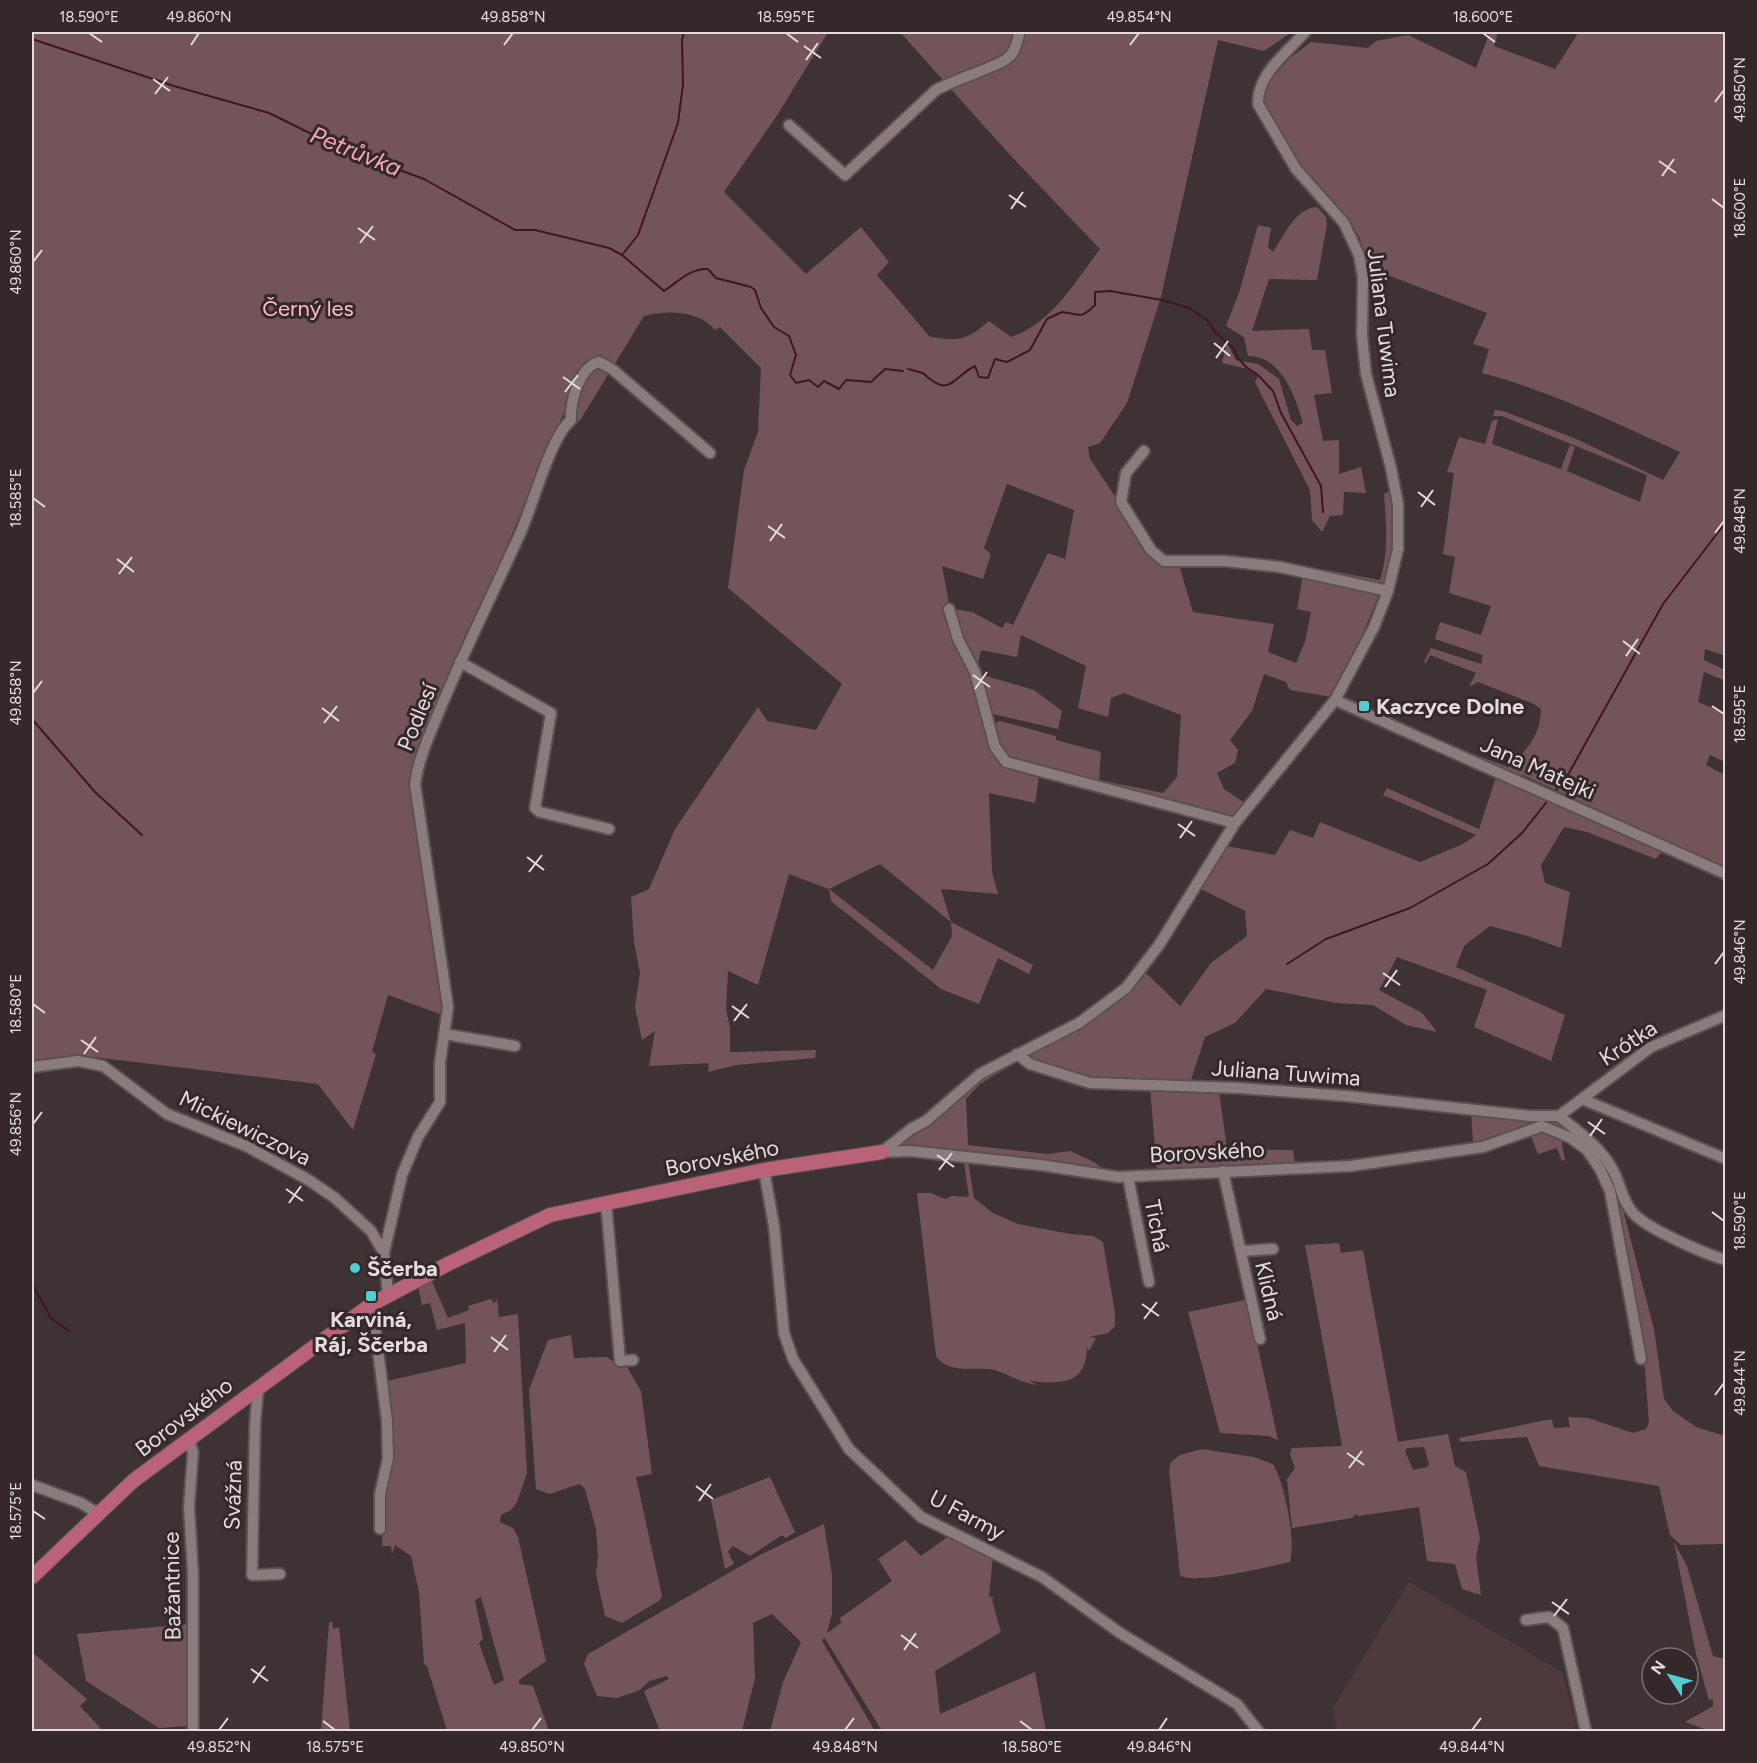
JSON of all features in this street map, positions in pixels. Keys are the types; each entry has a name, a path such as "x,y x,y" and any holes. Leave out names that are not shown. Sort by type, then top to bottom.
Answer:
{"main road":[{"name":"Borovského","path":"32,1577 133,1481 372,1304 388,1295 550,1215 764,1170 882,1152"}],"street":[{"path":"789,125 845,175 936,90 952,81 1007,59 1014,51 1020,32"},
{"name":"Juliana Tuwima","path":"901,1146 911,1129 926,1121 980,1074 1078,1023 1126,988 1159,945 1235,823 1335,700 1374,627 1388,591 1398,549 1398,504 1391,468 1366,374 1362,335 1363,277 1359,255 1344,223 1296,169 1258,104 1257,93 1264,78 1305,32"},
{"name":"Podlesí","path":"384,1253 402,1175 418,1137 440,1102 438,1082 448,1007 415,784 418,764 460,662 520,534 550,458 566,424 571,420 570,409 575,394 584,374 592,364 599,362 612,369 710,453"},
{"path":"1144,451 1126,473 1121,502 1151,549 1164,561 1225,561 1280,567 1388,591"},
{"path":"950,609 958,639 975,672 995,747 1006,762 1235,823"},
{"path":"460,662 551,713 535,808 540,812 609,829"},
{"name":"Jana Matejki","path":"1335,700 1725,873"},
{"name":"Krótka","path":"1559,1116 1651,1047 1725,1015"},
{"path":"444,1034 515,1046"},
{"name":"Juliana Tuwima","path":"1017,1054 1030,1064 1090,1083 1239,1088 1346,1096 1530,1116 1559,1116"},
{"name":"Mickiewiczova","path":"32,1067 78,1061 104,1066 167,1114 246,1146 335,1198 359,1218 384,1253"},
{"path":"1582,1099 1725,1159"},
{"path":"1559,1116 1583,1135 1608,1162 1628,1208 1635,1216 1725,1260"},
{"name":"Borovského","path":"882,1152 901,1146 1128,1177 1351,1166 1483,1147 1542,1126 1554,1129 1587,1150 1600,1169 1610,1191 1641,1359"},
{"name":"U Farmy","path":"764,1170 774,1226 784,1333 793,1359 849,1449 921,1517 1042,1577 1120,1633 1238,1704 1258,1731"},
{"name":"Klidná","path":"1223,1171 1260,1339"},
{"name":"Tichá","path":"1128,1177 1149,1282"},
{"path":"606,1202 620,1361 633,1359"},
{"name":"Klidná","path":"1240,1251 1273,1250"},
{"path":"384,1253 388,1295"},
{"path":"372,1304 387,1421 388,1458 380,1494 380,1528"},
{"name":"Svážná","path":"258,1389 255,1424 252,1575 280,1574"},
{"name":"Bažantnice","path":"189,1440 193,1452 189,1507 193,1574 193,1731"},
{"path":"32,1485 81,1503 97,1513"},
{"path":"1526,1620 1549,1617 1563,1628 1582,1729"}],"shaded area":[{"path":"1409,1582 1562,1672 1576,1723 1571,1731 1337,1731 1333,1708"}],"green space":[{"name":"Černý les","path":"32,32 828,32 778,114 724,192 806,274 861,227 889,262 877,275 930,337 955,339 968,336 989,321 1011,337 1026,331 1051,312 1062,300 1100,249 1010,155 900,32 1292,32 1264,51 1218,40 1161,297 1127,403 1100,443 1088,447 1090,459 1151,550 1179,565 1193,612 1274,624 1268,652 1296,663 1305,642 1311,612 1297,609 1303,575 1380,592 1356,650 1332,697 1290,690 1286,682 1264,674 1252,711 1230,740 1238,750 1235,763 1217,773 1224,789 1245,803 1232,819 1012,761 1000,754 994,732 997,722 1000,721 1056,736 1056,740 1101,752 1099,780 1163,793 1177,777 1181,715 1124,693 1111,698 1108,717 1078,708 1086,666 1021,635 1017,657 981,650 975,679 997,759 1009,767 1039,777 1035,803 989,793 992,872 998,894 941,889 951,922 880,864 829,889 789,874 758,985 728,971 726,1009 730,1028 730,1052 816,1050 815,1058 736,1065 708,1072 709,1063 649,1066 655,1031 642,1040 635,1007 640,973 634,942 631,897 649,889 675,829 758,707 767,721 816,730 842,684 728,588 744,470 758,432 761,368 720,327 715,330 708,323 682,313 653,314 644,316 579,422 563,414 413,766 448,1017 388,995 372,1052 376,1054 353,1130 318,1084 93,1057 32,1065","holes":["1007,484 1074,510 1065,559 1048,553 1013,625 1006,622 1002,628 972,612 954,609 951,614 942,566 983,579 991,554 984,548"]},
{"path":"1490,32 1498,32 1494,46 1555,69 1579,32 1725,32 1726,656 1705,649 1704,660 1725,670 1726,681 1704,672 1698,702 1725,713 1725,762 1710,755 1706,765 1725,775 1725,868 1523,775 1521,778 1442,743 1508,767 1532,742 1538,727 1541,709 1534,704 1478,682 1469,687 1476,673 1430,655 1426,663 1424,662 1431,648 1481,664 1483,655 1435,639 1440,622 1481,635 1491,606 1449,593 1455,557 1443,554 1454,473 1447,472 1459,437 1485,444 1492,421 1498,419 1492,444 1561,469 1570,445 1575,447 1567,471 1640,502 1647,475 1502,416 1493,416 1495,410 1574,438 1663,480 1680,452 1558,398 1482,373 1489,349 1473,344 1487,313 1369,268 1359,236 1308,177 1268,116 1264,97 1269,81 1291,57 1311,42 1368,48 1376,41 1408,35 1476,68"},
{"path":"1317,207 1326,217 1327,224 1317,280 1269,279 1252,331 1309,329 1312,350 1325,350 1332,393 1314,395 1323,441 1339,440 1339,474 1361,467 1366,493 1344,492 1343,515 1330,516 1322,532 1312,520 1310,490 1255,382 1258,377 1252,370 1222,363 1227,343 1236,360 1258,364 1279,379 1291,420 1297,426 1303,423 1291,389 1278,370 1260,358 1248,356 1244,337 1226,326 1239,293 1258,225 1271,228 1268,247 1273,252 1296,217 1302,212"},
{"path":"1390,491 1393,527 1391,562 1386,585 1383,587 1308,570 1309,567 1380,580 1386,548 1384,494"},
{"path":"986,676 1034,690 1062,711 1058,729 993,714 983,680"},
{"path":"1496,777 1663,850 1656,859 1587,832 1564,827 1541,865 1545,883 1570,892 1561,948 1490,926 1464,946 1456,967 1565,1015 1551,1061 1474,1027 1487,990 1397,957 1379,990 1422,1013 1437,1032 1406,1025 1373,1005 1336,1003 1266,989 1235,1023 1205,1037 1191,1080 1088,1079 1031,1061 1026,1055 1075,1030 1114,1004 1145,972 1180,1006 1211,963 1247,936 1245,911 1201,889 1226,846 1275,855 1290,830 1313,838 1320,822 1420,862 1463,844 1476,835 1383,795 1387,788 1479,829"},
{"path":"829,889 933,970 952,936 951,922 1033,965 1029,974 998,958 979,1004 941,989 831,901"},
{"path":"1020,1060 980,1084 966,1099 968,1145 1048,1154 1070,1151 1094,1162 1106,1172 896,1146 927,1126 984,1078"},
{"path":"1150,1087 1219,1091 1227,1149 1293,1150 1295,1165 1157,1172"},
{"path":"1471,1113 1560,1121 1605,1162 1619,1195 1601,1176 1574,1139 1564,1130 1553,1125 1540,1124 1499,1138 1473,1141"},
{"path":"1548,1128 1560,1135 1565,1160 1562,1161 1557,1148 1538,1154 1530,1134"},
{"path":"968,1161 974,1198 993,1213 1018,1224 1093,1236 1103,1242 1115,1313 1115,1326 1108,1333 1089,1337 1096,1338 1089,1351 1087,1347 1086,1360 1082,1369 1069,1380 1029,1381 1037,1385 1031,1384 995,1370 948,1366 936,1356 917,1193 931,1193 945,1199 952,1196 969,1197 964,1162"},
{"path":"1616,1204 1623,1210 1654,1329 1664,1399 1673,1411 1696,1427 1725,1436 1725,1544 1681,1545 1670,1535 1659,1486 1539,1466 1527,1437 1460,1442 1459,1438 1546,1420 1552,1420 1554,1428 1570,1427 1568,1417 1588,1418 1633,1433 1646,1429 1649,1423 1645,1370"},
{"path":"1339,1243 1341,1253 1363,1250 1398,1442 1448,1434 1455,1466 1466,1472 1480,1538 1476,1557 1481,1595 1462,1589 1455,1564 1427,1561 1419,1507 1359,1516 1356,1514 1352,1518 1292,1528 1287,1479 1295,1468 1290,1454 1292,1448 1342,1446 1305,1245","holes":["1424,1447 1429,1464 1427,1467 1413,1470 1405,1451 1407,1448"]},
{"path":"431,1279 448,1318 469,1310 468,1306 491,1299 494,1304 497,1298 499,1317 518,1314 527,1473 517,1502 511,1510 501,1515 500,1522 513,1528 518,1537 546,1661 519,1680 519,1684 533,1686 549,1731 447,1731 427,1666 424,1664 419,1592 411,1556 395,1545 392,1554 391,1546 382,1546 387,1381 466,1363 465,1323 437,1330 430,1303 422,1305 418,1286","holes":["481,1597 504,1680 494,1685 479,1643 483,1639 475,1600"]},
{"path":"1248,1301 1278,1440 1269,1436 1220,1433 1188,1312"},
{"path":"571,1335 574,1358 607,1357 618,1365 626,1365 641,1391 652,1474 636,1477 662,1596 659,1601 622,1623 605,1616 596,1574 598,1556 596,1529 585,1489 580,1484 549,1494 536,1489 529,1390 548,1340"},
{"path":"1202,1449 1254,1457 1273,1464 1282,1485 1288,1512 1292,1540 1290,1562 1216,1577 1188,1578 1180,1575 1169,1470 1171,1462 1180,1455"},
{"path":"770,1477 795,1532 786,1538 782,1535 750,1556 733,1546 728,1551 734,1564 725,1569 711,1500"},
{"path":"824,1524 832,1575 832,1614 827,1633 841,1623 840,1618 892,1581 878,1559 905,1540 921,1556 949,1536 993,1555 989,1597 994,1597 992,1600 1001,1632 935,1671 940,1714 1035,1672 1046,1731 882,1731 824,1637 822,1641 875,1731 770,1731 783,1682 801,1642 772,1614 753,1623 755,1678 742,1731 660,1731 644,1691 669,1679 667,1676 649,1681 640,1690 617,1698 597,1696 584,1664 588,1654 760,1555"},
{"path":"1674,1542 1687,1566 1713,1656 1725,1659 1725,1731 1710,1731 1685,1722 1713,1706 1713,1699 1709,1700 1700,1668 1700,1646 1694,1646"},
{"path":"332,1621 333,1629 339,1627 350,1731 321,1731 329,1623"},
{"path":"189,1624 189,1726 159,1728 86,1681 77,1634"},
{"path":"32,1652 87,1699 80,1706 103,1731 32,1731"}],"waterway":[{"path":"622,255 638,235 678,123 683,84 682,40 684,32"},
{"name":"Petrůvka","path":"32,39 174,86 269,113 340,148 424,179 515,230 535,230 609,248 622,255 664,291 690,273 702,269 708,269 716,278 751,287 755,290 761,308 774,327 789,336 796,355 790,375 796,383 809,380 818,387 824,381 839,389 846,380 871,382 885,369 903,371"},
{"path":"908,369 923,373 939,385 950,384 975,366 979,377 988,378 995,359 1007,362 1030,350 1047,319 1062,312 1080,315 1090,310 1095,305 1095,292 1110,291 1162,300 1189,308 1207,320 1216,333 1234,349 1237,357 1246,367 1258,375 1273,391 1281,413 1321,486 1323,512"},
{"path":"1553,794 1569,773 1663,604 1726,522"},
{"path":"32,719 95,792 142,835"},
{"path":"1287,964 1326,939 1410,908 1488,864 1523,832 1549,799"},
{"path":"32,1284 51,1318 70,1332"}],"place":[{"name":"Kaczyce Dolne","path":"1364,706"},
{"name":"Ščerba","path":"355,1268"},
{"name":"Karviná, Ráj, Ščerba","path":"371,1296"}]}
